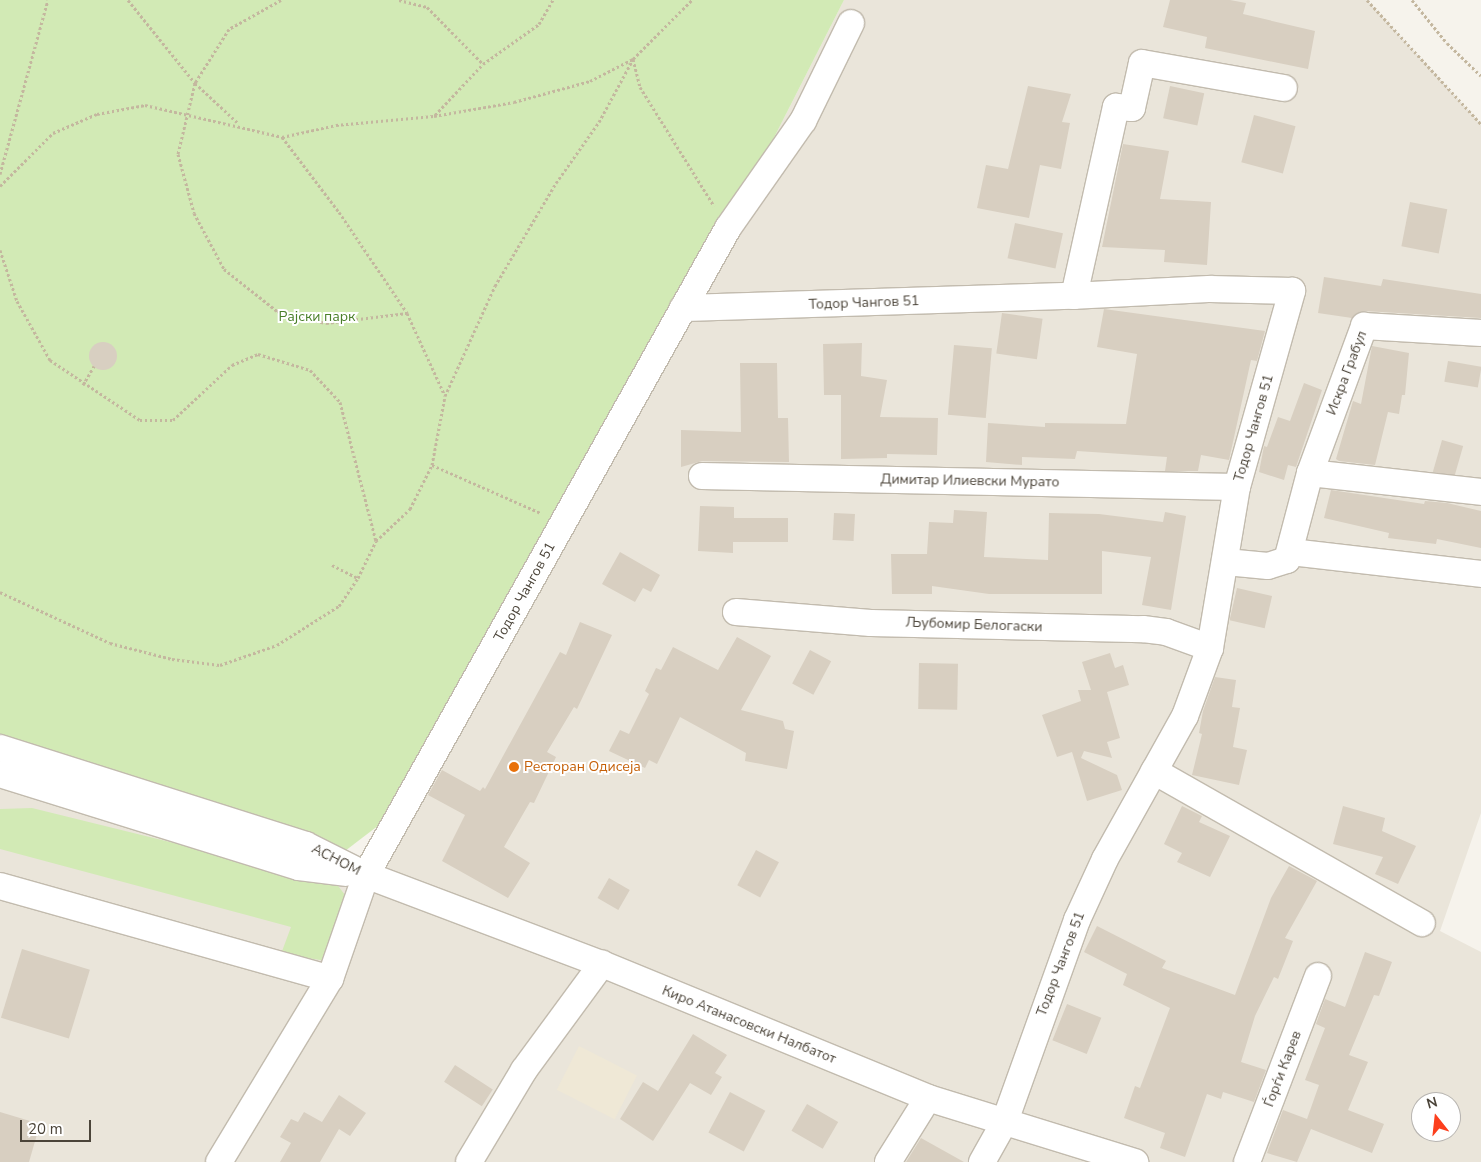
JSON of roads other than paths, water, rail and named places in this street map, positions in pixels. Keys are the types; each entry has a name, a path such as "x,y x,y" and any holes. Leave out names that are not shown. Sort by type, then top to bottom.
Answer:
{"street":[{"name":"Тодор Чангов 51","path":"220,1162 330,979 366,876 728,228 803,122 851,23"},
{"path":"1074,296 1116,107 1132,108 1142,63 1284,88"},
{"name":"Тодор Чангов 51","path":"683,308 1074,296 1210,289 1292,290 1237,487 1226,562 1210,648 1185,716 1154,771 1077,920 1005,1121 982,1162"},
{"name":"Искра Грабул","path":"1291,552 1310,473 1364,326 1481,333"},
{"path":"1310,473 1481,492"},
{"name":"Димитар Илиевски Мурато","path":"702,476 1237,487"},
{"path":"1226,562 1274,566 1284,563 1291,552 1481,574"},
{"name":"Љубомир Белогаски","path":"736,612 871,623 1143,629 1166,632 1210,648"},
{"name":"АСНОМ","path":"0,748 306,845 366,876"},
{"path":"1154,771 1422,923"},
{"name":"АСНОМ","path":"0,774 299,867 366,876"},
{"name":"Киро Атанасовски Налбатот","path":"366,876 602,964 928,1098 1135,1162"},
{"path":"0,886 330,979"},
{"path":"469,1162 524,1070 602,964"},
{"name":"Ѓорѓи Карев","path":"1247,1162 1318,976"},
{"path":"888,1162 928,1098"}],"place":[{"name":"Ресторан Одисеја","path":"514,767"}],"park label":[{"name":"Рајски парк","path":"317,317"}]}
